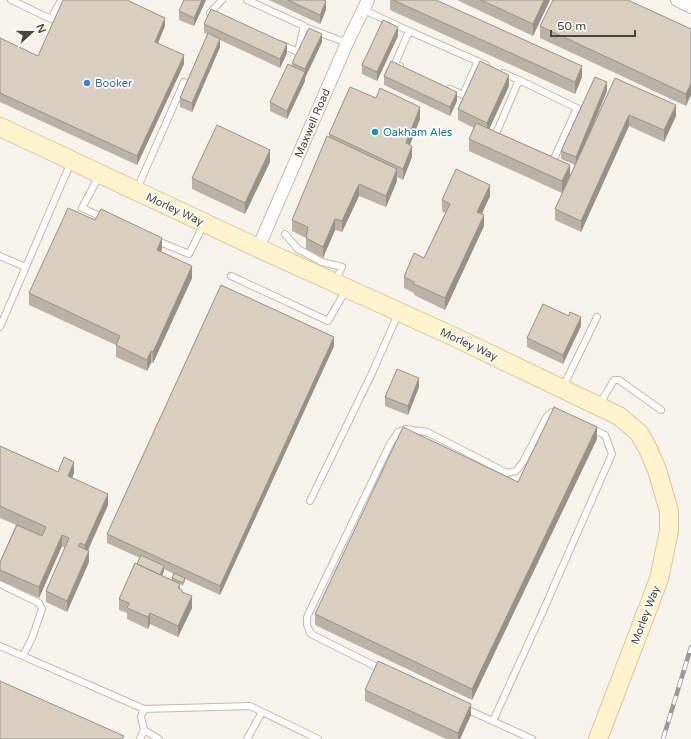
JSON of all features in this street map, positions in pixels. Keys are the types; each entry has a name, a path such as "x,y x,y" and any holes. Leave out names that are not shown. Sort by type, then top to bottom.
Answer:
{"street":[{"name":"Maxwell Road","path":"258,248 347,42 366,5"},
{"name":"Morley Way","path":"0,127 562,388 619,416 639,433 648,449 664,490 669,511 669,531 659,579 598,739"}],"lane":[{"path":"11,0 51,18 61,0"},
{"path":"217,16 210,12 222,0"},
{"path":"247,0 304,26 347,42"},
{"path":"366,5 409,31 491,68"},
{"path":"271,40 298,52 304,26"},
{"path":"408,70 395,64 409,31"},
{"path":"442,86 463,95 478,61"},
{"path":"498,70 577,108 553,161 495,136 518,80"},
{"path":"136,190 184,82"},
{"path":"0,327 72,160"},
{"path":"100,174 82,208 110,220"},
{"path":"146,236 189,254 205,223"},
{"path":"231,276 328,321 341,286 342,267 322,262 298,249 285,234"},
{"path":"0,256 25,267"},
{"path":"310,501 373,371 399,312"},
{"path":"562,388 597,317"},
{"path":"599,406 614,380 619,380 661,410"},
{"path":"386,672 311,634 307,625 307,617 390,444 398,432 406,429 427,432 507,473 516,471 523,462 547,416 552,412 567,418"},
{"path":"493,721 612,454 605,435 586,426"},
{"path":"0,584 39,603 42,609 32,638 23,656"},
{"path":"0,646 144,709 250,706 318,739"},
{"path":"457,705 532,739"},
{"path":"140,739 144,730 142,717 144,709"},
{"path":"247,739 262,712"},
{"path":"144,730 159,739"}],"building":[{"name":"Booker","path":"63,0 127,0 165,18 155,42 184,55 137,156 0,93 0,38 38,56"},
{"path":"184,0 202,0 194,18 179,11"},
{"path":"288,0 323,0 326,1 320,15"},
{"path":"393,0 436,0 582,66 575,82"},
{"path":"481,0 544,0 533,24"},
{"path":"553,0 628,0 691,29 691,83 686,94 540,26"},
{"path":"211,9 287,44 280,59 204,24"},
{"path":"383,20 398,27 377,72 362,65"},
{"path":"309,28 322,34 305,69 292,63"},
{"path":"208,33 220,39 192,103 180,98"},
{"path":"391,61 457,92 450,107 384,76"},
{"path":"480,61 509,75 487,123 458,109"},
{"path":"288,64 305,72 287,111 270,102"},
{"path":"595,77 607,82 576,157 561,151"},
{"path":"615,78 676,105 664,130 629,115 581,221 555,209"},
{"name":"Oakham Ales","path":"350,87 376,98 380,88 420,107 406,143 412,146 403,169 329,134"},
{"path":"476,123 570,165 562,181 469,139"},
{"path":"217,125 270,150 245,203 192,178"},
{"path":"327,136 397,169 386,196 359,184 342,221 335,219 323,247 306,238 308,227 292,220"},
{"path":"456,169 490,185 477,212 484,215 445,298 414,284 414,282 404,277 414,253 424,258 450,204 442,200"},
{"path":"68,208 95,220 101,209 162,238 157,250 192,266 153,352 151,351 147,360 116,345 120,336 29,293"},
{"path":"221,285 334,337 220,586 107,534"},
{"path":"543,304 569,316 570,312 581,317 563,355 527,338"},
{"path":"397,369 419,378 408,406 385,397"},
{"path":"554,407 597,427 472,689 315,614 403,427 518,482"},
{"path":"0,446 58,472 64,457 74,462 68,476 108,494 85,545 80,543 78,546 89,551 67,601 46,591 69,538 62,535 39,587 0,570 0,562 17,525 42,536 46,527 0,506"},
{"path":"141,555 164,566 160,575 137,564"},
{"path":"135,563 180,584 178,588 182,590 182,592 192,596 178,626 150,613 148,617 127,608 129,603 119,599"},
{"path":"174,573 185,578 183,583 172,578"},
{"path":"378,661 471,704 458,733 365,690"},
{"path":"0,681 124,736 122,739 0,739"}],"railway":[{"path":"663,739 691,647"}],"place":[{"name":"Booker","path":"87,83"},
{"name":"Oakham Ales","path":"375,132"}]}
